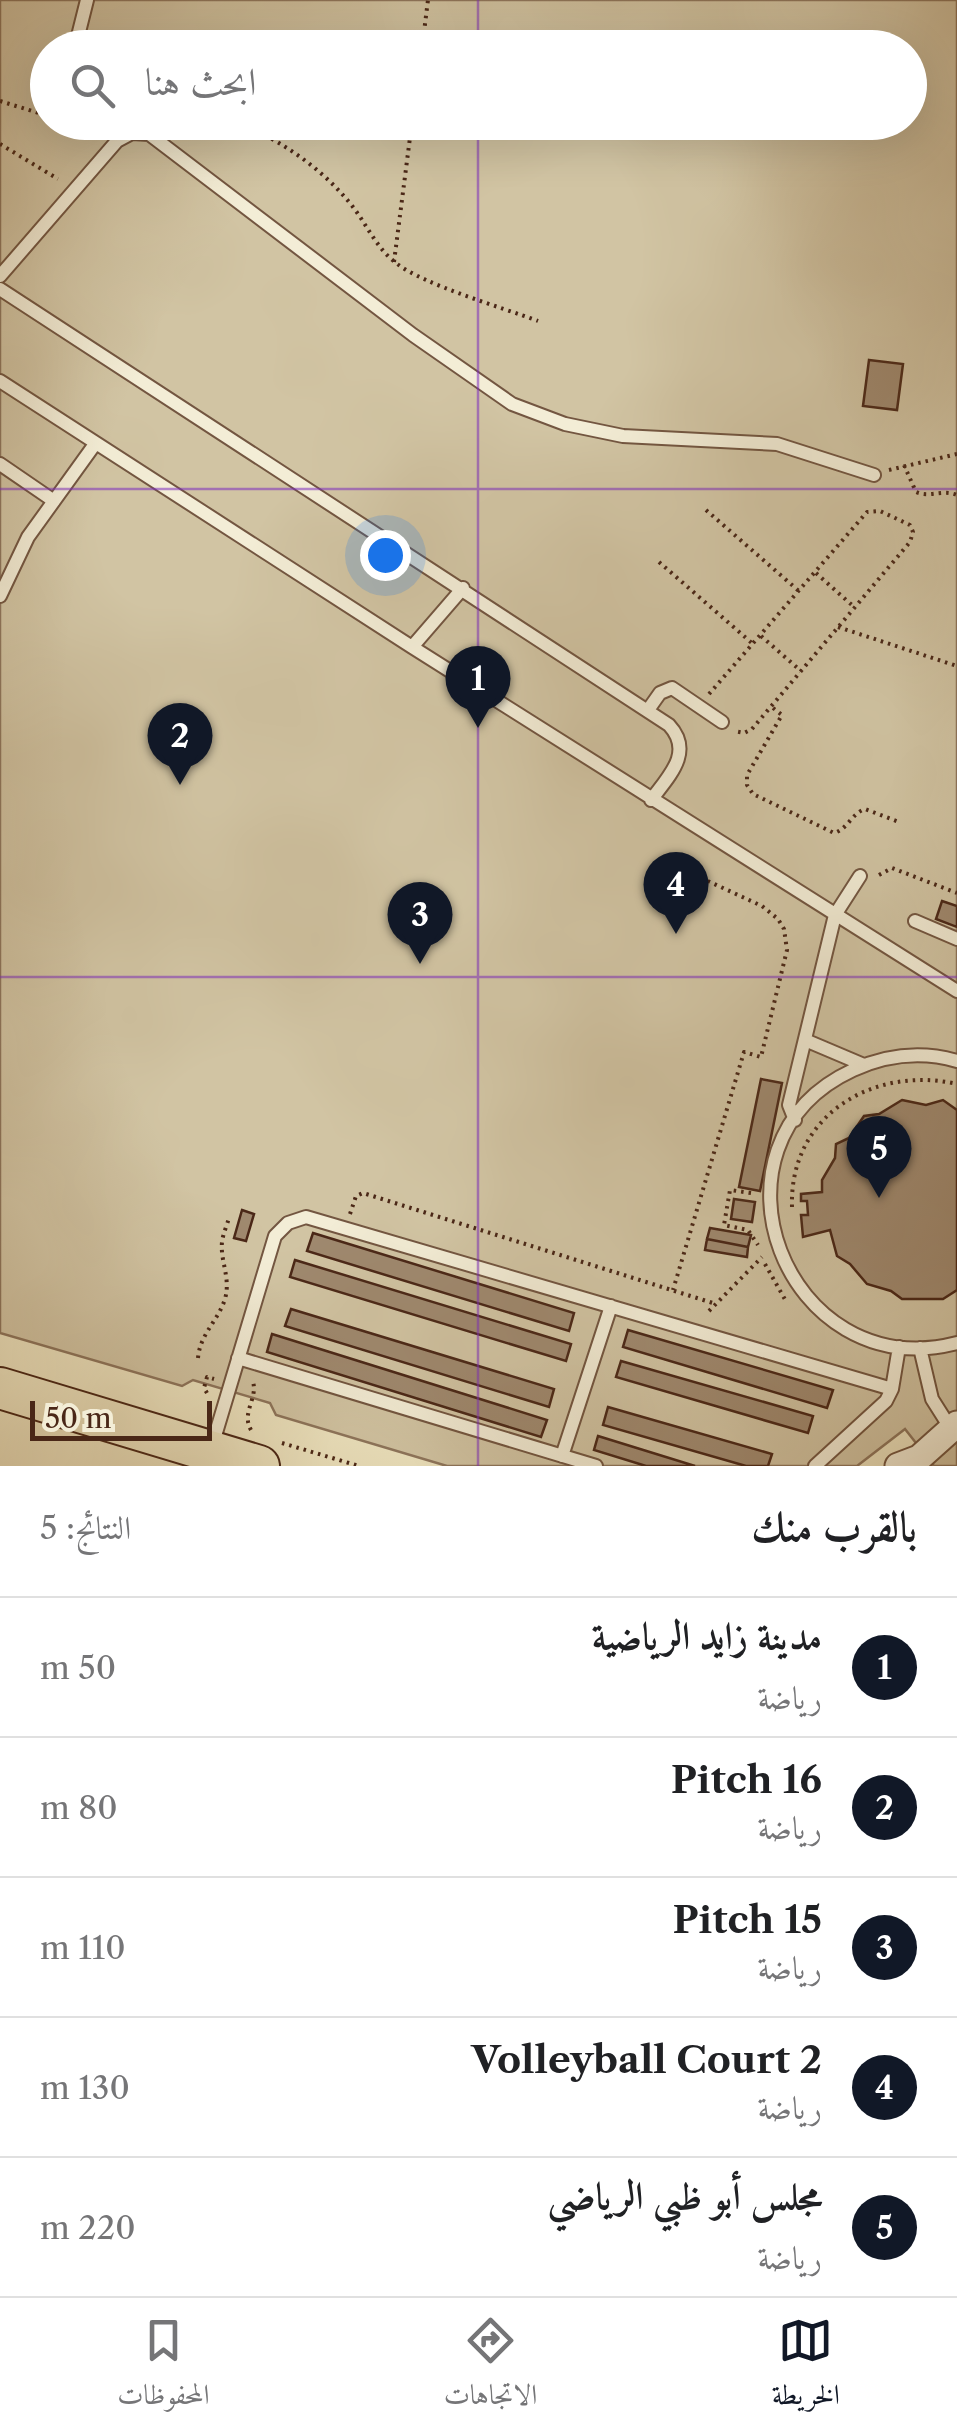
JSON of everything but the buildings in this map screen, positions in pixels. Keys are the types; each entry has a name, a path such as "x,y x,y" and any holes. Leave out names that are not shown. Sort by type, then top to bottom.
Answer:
{"main road":[{"path":"0,1388 211,1452 265,1447"}],"street":[{"path":"911,1463 954,1426"}],"lane":[{"path":"80,30 87,0"},
{"path":"0,276 119,140"},
{"path":"157,140 413,335 512,404 584,428 643,438 777,444 874,474"},
{"path":"0,289 670,724 681,748 677,765 651,800"},
{"path":"0,380 651,800 957,991"},
{"path":"0,596 28,537 95,444"},
{"path":"0,464 54,501"},
{"path":"412,647 463,588"},
{"path":"648,710 660,693 672,688 722,722"},
{"path":"795,1120 789,1104 835,916 860,876"},
{"path":"915,922 957,938"},
{"path":"805,1040 864,1066"},
{"path":"957,1062 906,1056 864,1066 832,1082 795,1120 784,1138 772,1176 770,1212 776,1242 794,1281 822,1313 858,1336 899,1347 957,1343"},
{"path":"211,1452 272,1245 280,1229 306,1218 892,1389"},
{"path":"562,1456 611,1306"},
{"path":"815,1466 876,1412 892,1389 899,1347"},
{"path":"920,1348 932,1399 954,1426"},
{"path":"238,1358 596,1466"}],"path":[{"path":"424,30 428,0"},
{"path":"0,101 30,110"},
{"path":"274,140 318,170 352,205 394,262 408,271 538,321"},
{"path":"394,262 410,140"},
{"path":"0,144 75,190"},
{"path":"874,474 957,454"},
{"path":"904,465 916,492 928,495 946,491 957,495"},
{"path":"706,510 800,592"},
{"path":"700,705 867,512 880,511 910,526 910,542 752,730 736,732 722,722"},
{"path":"659,562 753,644"},
{"path":"816,572 855,607"},
{"path":"838,628 957,666"},
{"path":"760,636 801,672"},
{"path":"771,706 782,715 747,775 747,785 753,794 830,832 842,830 865,809 899,822"},
{"path":"660,859 770,912 784,929 787,950 761,1057 744,1052 673,1290"},
{"path":"860,876 863,871 877,878 883,870 892,868 957,893"},
{"path":"792,1210 800,1158 809,1140 837,1107 874,1086 894,1080 957,1084"},
{"path":"346,1228 356,1196 361,1193 716,1304"},
{"path":"198,1358 201,1342 220,1311 226,1291 222,1244 229,1218"},
{"path":"709,1311 776,1242"},
{"path":"233,1376 254,1384 247,1423 265,1447 359,1466"}],"shaded area":[{"path":"0,0 957,0 957,1466 934,1466 905,1429 857,1466 447,1466 276,1415 270,1403 193,1380 182,1386 0,1333"}],"place":[{"name":"مدينة زايد الرياضية","path":"478,728"},
{"name":"Pitch 16","path":"180,785"},
{"name":"Volleyball Court 2","path":"676,934"},
{"name":"Pitch 15","path":"420,964"},
{"name":"مجلس أبو ظبي الرياضي","path":"879,1198"}]}
